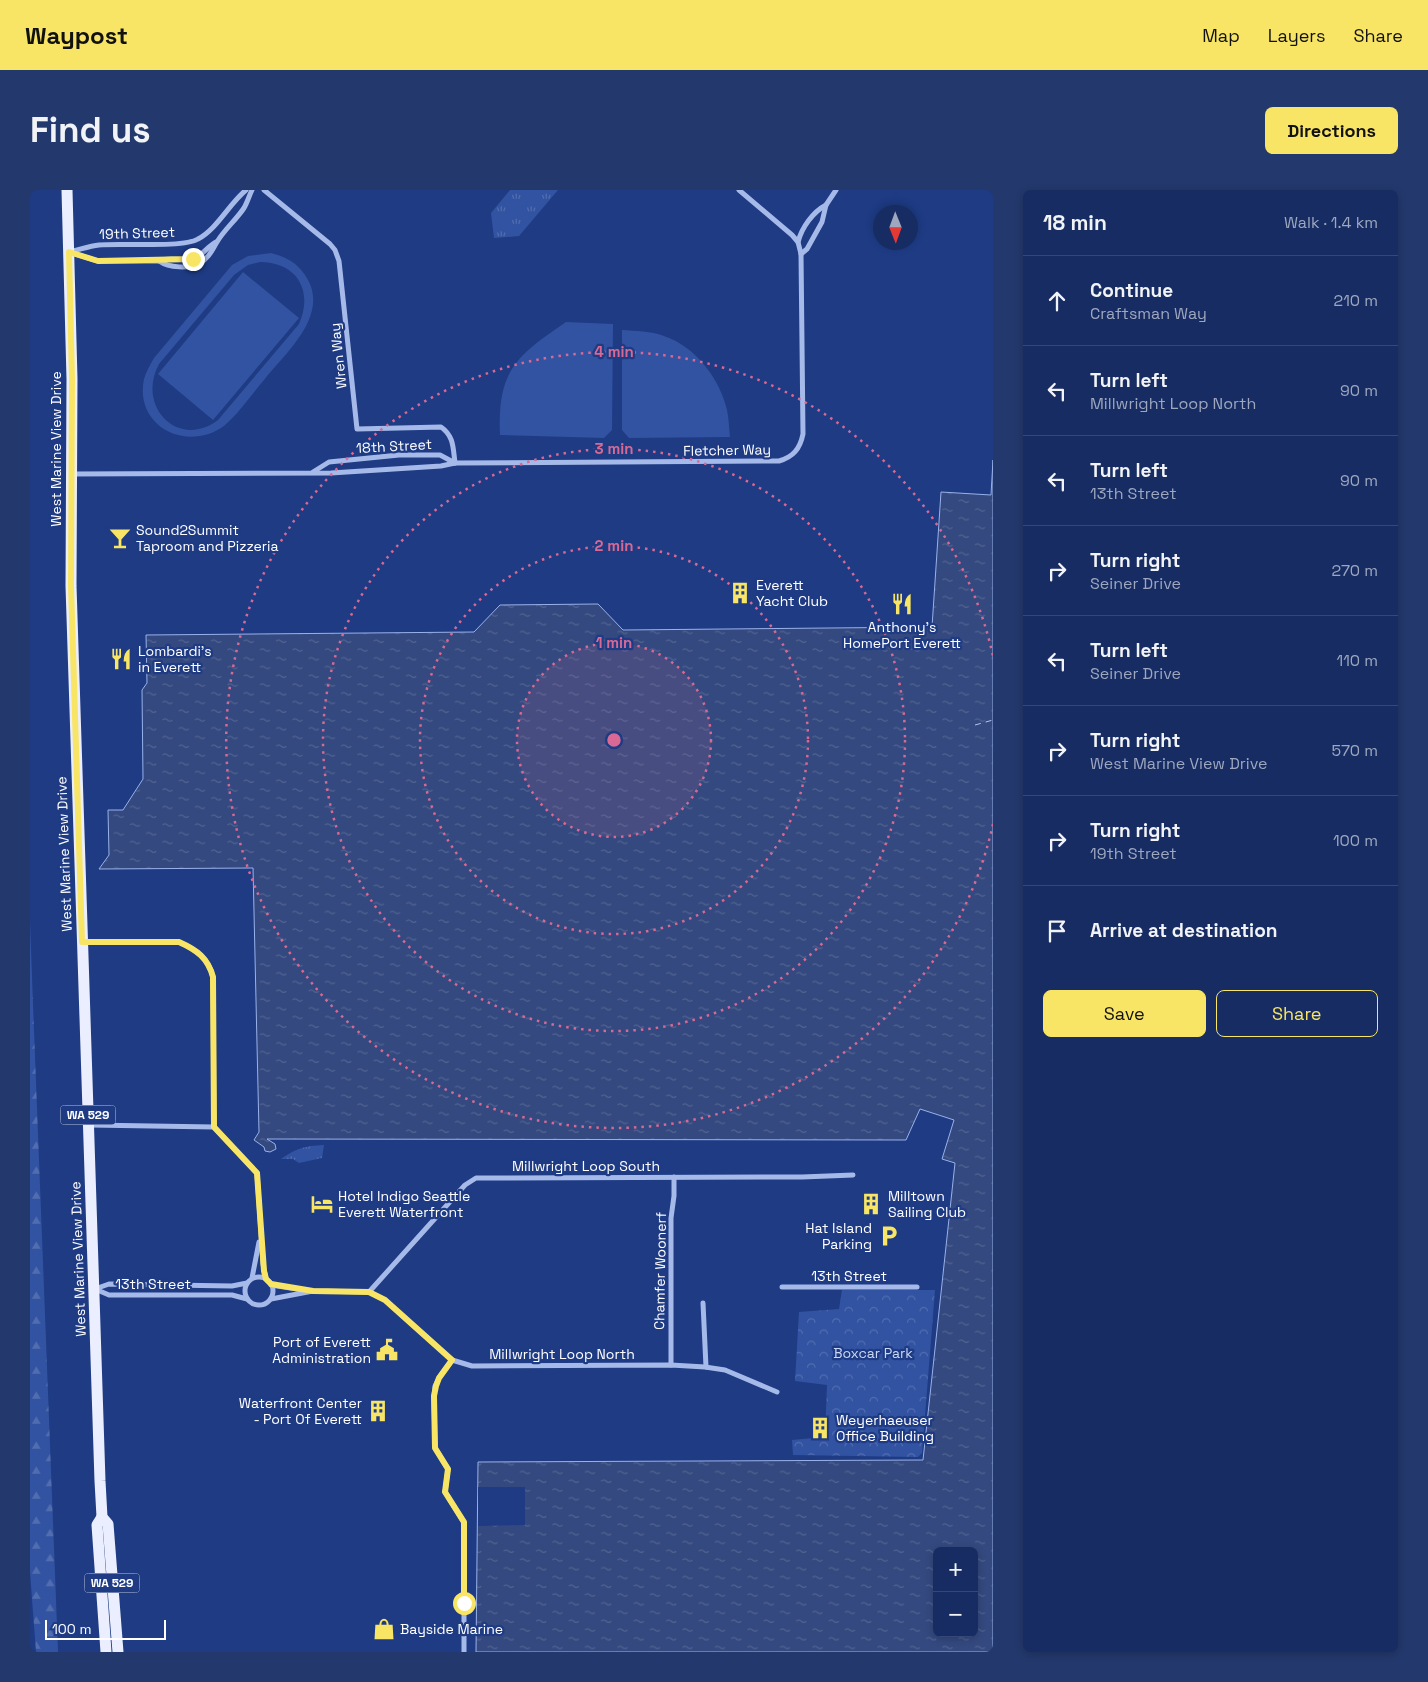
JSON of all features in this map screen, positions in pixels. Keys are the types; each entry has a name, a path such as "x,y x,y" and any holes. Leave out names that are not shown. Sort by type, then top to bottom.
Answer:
{"main road":[{"name":"West Marine View Drive","path":"67,190 72,379 71,586 102,1517 97,1525 106,1652"},
{"name":"West Marine View Drive","path":"102,1517 108,1524 118,1652"}],"street":[{"name":"19th Street","path":"69,252 97,245 181,243 197,240 208,232 235,199 246,190"},
{"name":"19th Street","path":"69,252 98,261 159,260 164,264 193,266 210,256 216,242 244,208 252,190"},
{"name":"Wren Way","path":"264,190 335,250 339,261 343,290 357,429 441,427 449,432 453,443 455,463"},
{"path":"738,190 784,227 798,242"},
{"path":"801,254 807,249 822,222 826,205 836,190"},
{"path":"798,242 800,233 817,210 826,205"},
{"name":"Fletcher Way","path":"455,463 769,461 786,459 794,454 801,444 803,434 801,254 798,242"},
{"name":"18th Street","path":"313,472 329,462 399,455 440,455 455,463"},
{"name":"18th Street","path":"71,474 331,473 441,466 455,463"},
{"path":"82,942 179,942 191,947 210,966 213,977 214,1127 257,1173 266,1279"},
{"path":"88,1125 214,1127"},
{"name":"Millwright Loop South","path":"369,1292 465,1184 476,1178 802,1177 853,1175"},
{"name":"Chamfer Woonerf","path":"671,1365 671,1218 674,1177"},
{"path":"252,1278 261,1236"},
{"path":"271,1299 273,1292 271,1284 266,1279 252,1278 247,1282 244,1290 247,1299 258,1305 266,1303 271,1299 313,1291"},
{"name":"13th Street","path":"94,1289 109,1284 232,1286 247,1282"},
{"path":"271,1284 313,1291 369,1292"},
{"name":"13th Street","path":"782,1287 917,1287"},
{"name":"13th Street","path":"94,1289 109,1296 232,1295 247,1299"},
{"name":"Millwright Loop North","path":"369,1292 385,1300 452,1360 472,1366 671,1365 706,1367 725,1370 777,1392"},
{"path":"703,1303 706,1367"},
{"path":"452,1360 439,1378 434,1396 435,1448 448,1469 445,1492 464,1522 464,1652"}],"green space":[{"path":"510,190 558,190 519,236 494,238 491,213"},
{"path":"271,253 286,258 298,267 305,275 312,290 313,304 310,318 294,345 240,410 224,426 209,434 194,437 179,435 166,430 155,422 147,410 143,396 144,379 147,371 154,358 232,265 248,256","holes":["260,262 273,263 292,273 299,280 303,289 303,312 299,324 218,420 203,428 189,430 176,427 165,419 157,408 153,395 153,380 159,364 234,275 248,265"]},
{"path":"243,272 299,318 213,420 158,374"},
{"path":"566,322 613,324 612,430 604,438 500,435 502,395 506,380 513,367 534,345"},
{"path":"622,330 659,334 686,347 696,356 712,376 724,398 728,413 730,437 629,438 622,430"},
{"path":"30,922 58,1652 36,1652 30,1572"},
{"path":"324,1145 322,1158 299,1163 293,1159 281,1159 301,1148"},
{"name":"Boxcar Park","path":"842,1290 935,1290 922,1453 918,1457 793,1455 792,1440 825,1437 827,1385 795,1381 799,1312 839,1309"}],"water":[{"path":"993,460 993,1652 476,1652 478,1462 923,1460 955,1163 942,1159 954,1120 920,1109 906,1140 267,1139 275,1144 276,1149 270,1152 265,1151 264,1147 254,1140 259,1132 253,868 99,869 109,855 108,810 123,810 143,779 142,690 147,683 146,635 474,632 500,605 598,604 623,630 932,627 941,492 991,495"}],"pier":[{"path":"478,1487 525,1487 525,1525 478,1526"}],"ferry route":[{"path":"975,725 993,720"}],"place":[{"name":"Sound2Summit Taproom and Pizzeria","path":"120,538"},
{"name":"Everett Yacht Club","path":"740,593"},
{"name":"Anthony's HomePort Everett","path":"902,604"},
{"name":"Lombardi's in Everett","path":"121,659"},
{"name":"Hotel Indigo Seattle Everett Waterfront","path":"322,1204"},
{"name":"Milltown Sailing Club","path":"871,1204"},
{"name":"Hat Island Parking","path":"889,1236"},
{"name":"Port of Everett Administration","path":"387,1350"},
{"name":"Waterfront Center - Port Of Everett","path":"378,1411"},
{"name":"Weyerhaeuser Office Building","path":"820,1428"},
{"name":"Bayside Marine","path":"384,1629"}],"route":[{"path":"193,259 164,258 159,260 98,261 69,252 72,379 71,586 82,942 179,942 191,947 210,966 213,977 214,1127 257,1173 263,1264 266,1279 271,1284 313,1291 362,1291 378,1295 452,1360 439,1378 434,1396 435,1448 448,1469 445,1492 464,1522 464,1603"}]}
